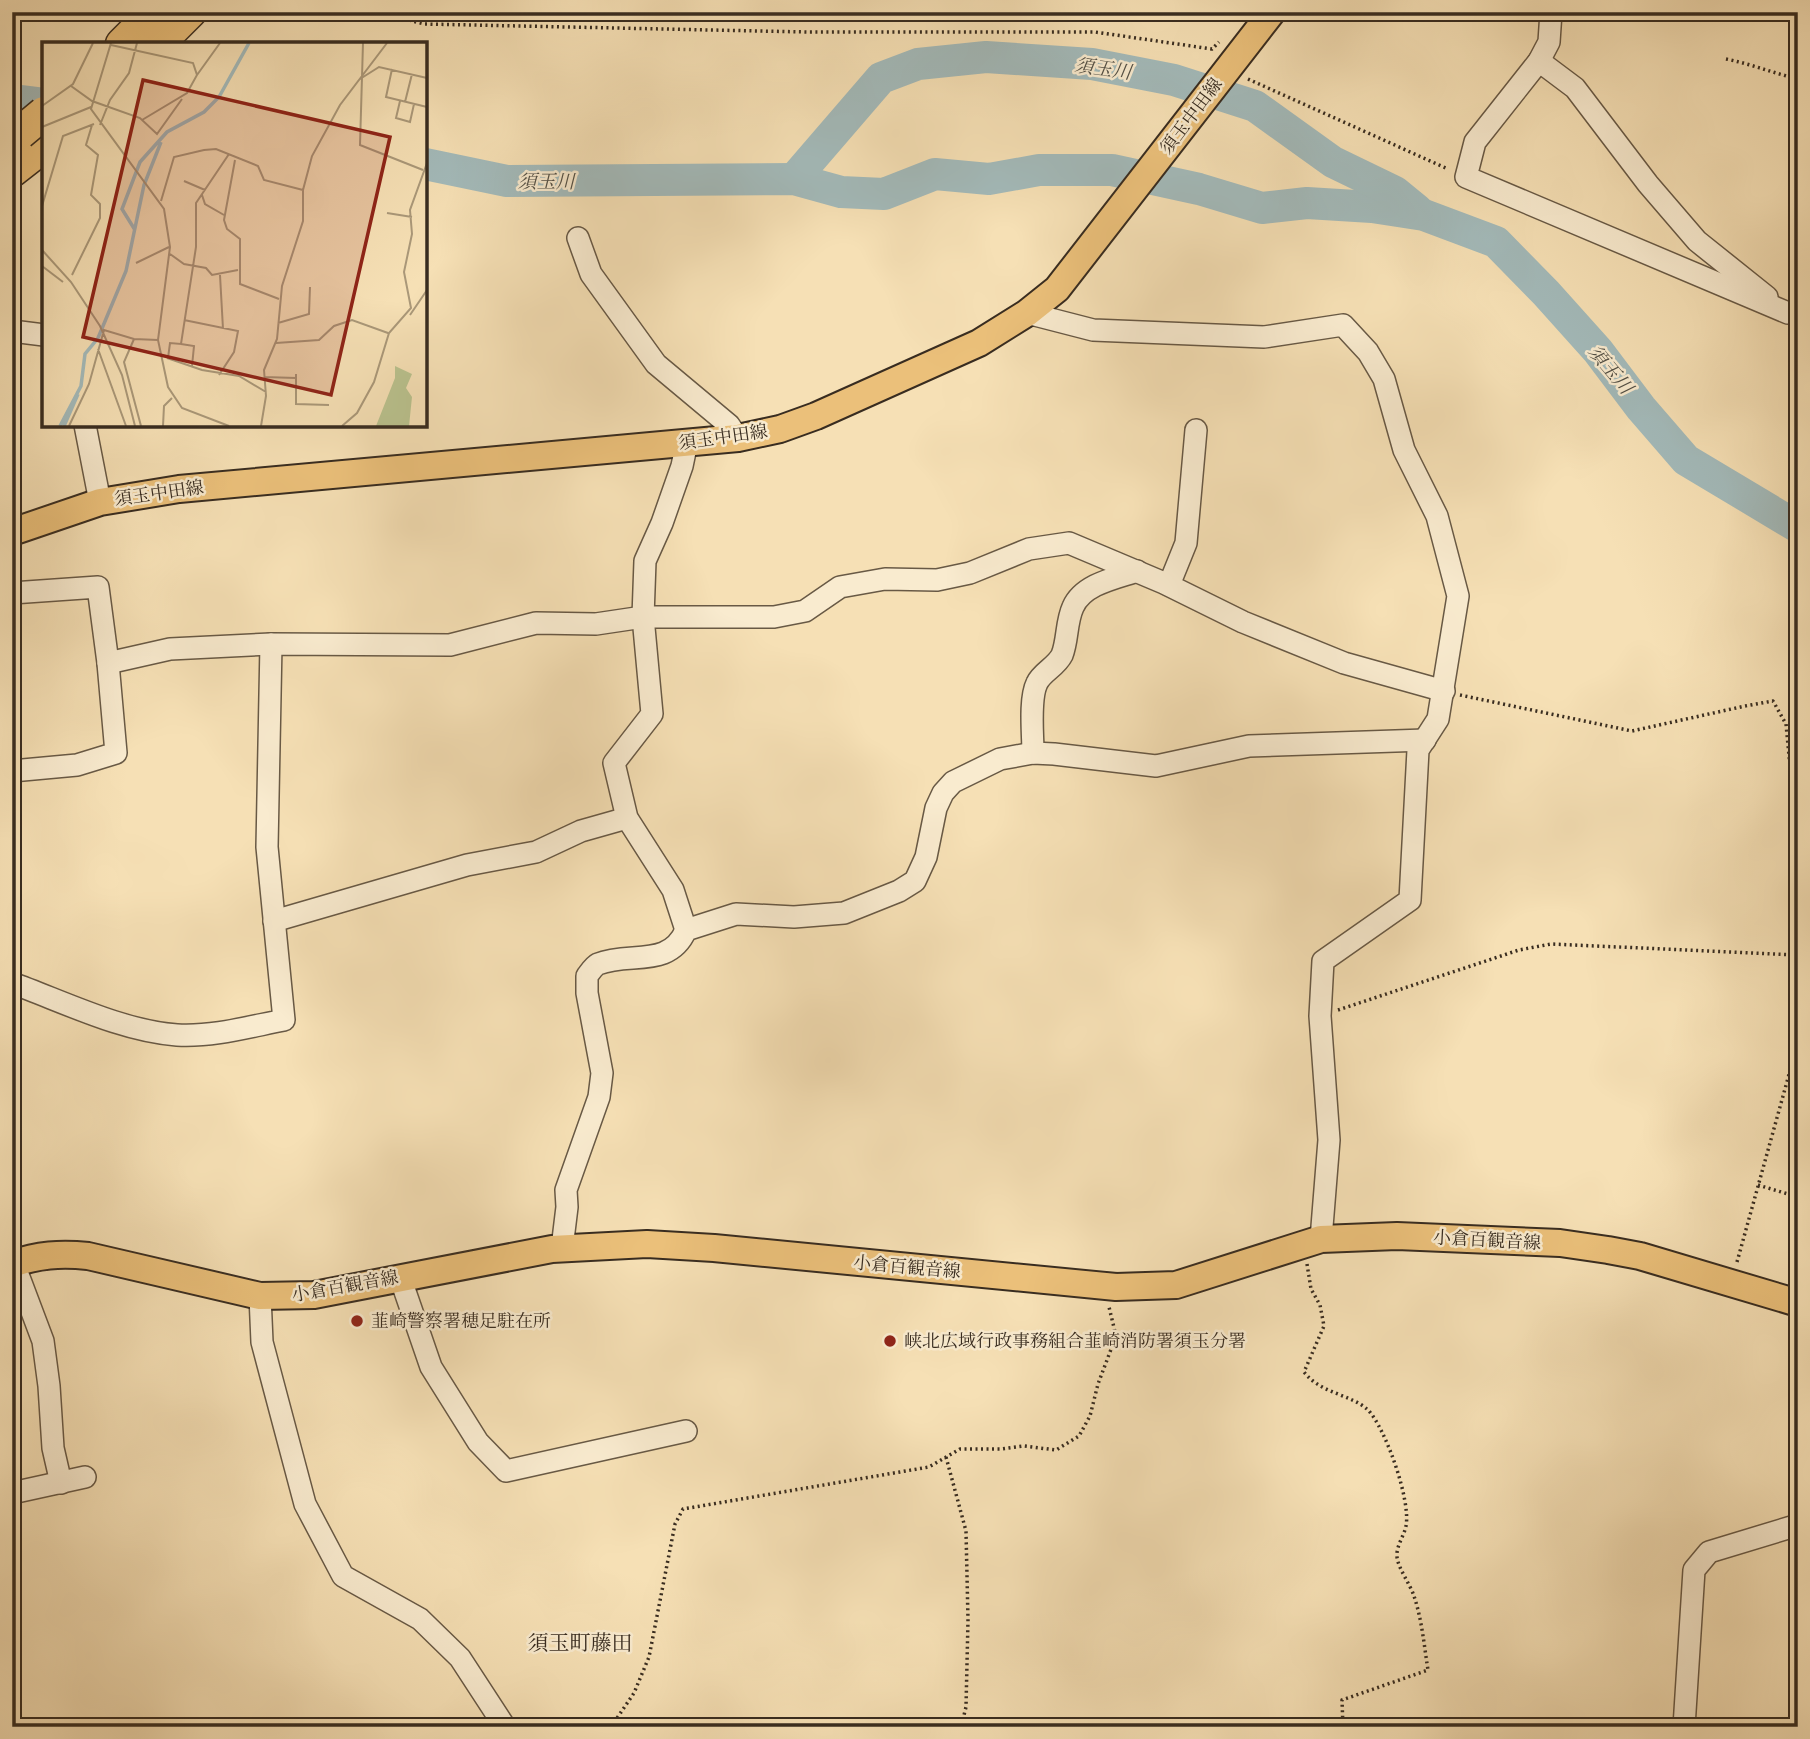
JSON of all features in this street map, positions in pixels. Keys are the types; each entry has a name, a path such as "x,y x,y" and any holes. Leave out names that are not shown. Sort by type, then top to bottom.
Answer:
{"highway":[{"path":"124,42 154,12"},
{"path":"160,42 190,12"},
{"path":"12,171 26,133 42,115"}],"main road":[{"name":"須玉中田線","path":"12,532 100,502 179,489 738,438 780,429 816,416 979,343 1027,313 1057,289 1272,12"},
{"name":"小倉百観音線","path":"13,1264 37,1256 88,1256 260,1296 314,1295 562,1248 647,1244 714,1248 1103,1286 1177,1285 1314,1241 1397,1236 1560,1243 1640,1256 1798,1303"}],"street":[{"path":"1551,12 1549,42 1539,61 1475,142 1466,177 1793,315"},
{"path":"1539,61 1575,88 1648,184 1697,241 1793,315"},
{"path":"578,238 591,274 656,364 729,425 738,438"},
{"path":"1027,313 1093,330 1264,337 1343,325 1368,352 1384,379 1404,450 1437,516 1458,596 1438,719 1418,750 1410,900 1323,961 1320,1016 1329,1140 1314,1241"},
{"path":"12,331 42,335"},
{"path":"85,427 100,502"},
{"path":"1169,585 1186,543 1196,430"},
{"path":"562,1248 567,1207 566,1190 599,1097 602,1073 587,993 587,976 596,965 665,953 680,944 686,930 673,890 626,818 614,763 652,714 643,617 645,561 662,523 682,466 687,442"},
{"path":"108,663 170,649 271,644 450,645 536,623 596,624 643,617 774,617 805,611 840,587 885,579 937,580 970,573 1029,549 1069,543 1169,585 1243,622 1344,663 1444,691"},
{"path":"1033,753 1034,692 1038,680 1062,655 1073,606 1088,590 1107,580 1137,572"},
{"path":"12,593 98,587 116,753 77,765 12,771"},
{"path":"12,983 136,1029 177,1035 221,1033 284,1020 267,847 271,644"},
{"path":"686,930 736,914 794,917 844,913 899,891 915,881 926,857 936,808 943,793 953,782 1000,759 1033,753 1156,766 1249,746 1425,740"},
{"path":"274,921 467,865 536,852 581,831 626,818"},
{"path":"13,1264 43,1341 53,1448 61,1483"},
{"path":"400,1277 431,1367 478,1443 506,1471 686,1431"},
{"path":"260,1296 261,1342 305,1504 343,1576 420,1619 460,1658 506,1727"},
{"path":"12,1493 85,1477"},
{"path":"1684,1727 1694,1570 1709,1552 1798,1525"}],"path":[{"path":"377,12 424,24 807,32 1095,32 1212,49 1221,40"},
{"path":"1726,59 1761,66 1798,79"},
{"path":"1224,73 1466,177"},
{"path":"1444,691 1632,731 1773,701 1786,723 1792,787 1792,953"},
{"path":"1320,1016 1519,950 1551,944 1798,955"},
{"path":"1731,1285 1798,1042"},
{"path":"1758,1185 1798,1197"},
{"path":"1314,1241 1308,1276 1311,1289 1320,1305 1324,1326 1304,1372 1312,1382 1367,1409 1379,1428 1407,1503 1406,1526 1397,1554 1419,1609 1428,1670 1342,1700 1343,1727"},
{"path":"611,1727 634,1693 649,1657 675,1524 683,1509 929,1467 960,1449 1024,1446 1056,1450 1079,1436 1090,1416 1098,1384 1116,1336 1103,1286"},
{"path":"946,1457 966,1531 967,1670 966,1707 961,1727"}],"waterway":[{"name":"須玉川","path":"794,179 881,78 918,64 986,57 1092,64 1174,80 1255,106 1333,162 1395,192 1417,210"},
{"name":"須玉川","path":"12,100 42,104"},
{"name":"須玉川","path":"427,164 507,181 794,179 841,192 884,194 935,174 989,179 1039,170 1112,170 1199,189 1262,208 1307,203 1372,207 1424,215 1496,242 1598,351 1641,408 1686,460 1798,527"}],"place":[{"name":"韮崎警察署穂足駐在所","path":"357,1321"},
{"name":"峡北広域行政事務組合韮崎消防署須玉分署","path":"890,1341"}],"district":[{"name":"須玉町藤田","path":"580,1643"}]}
